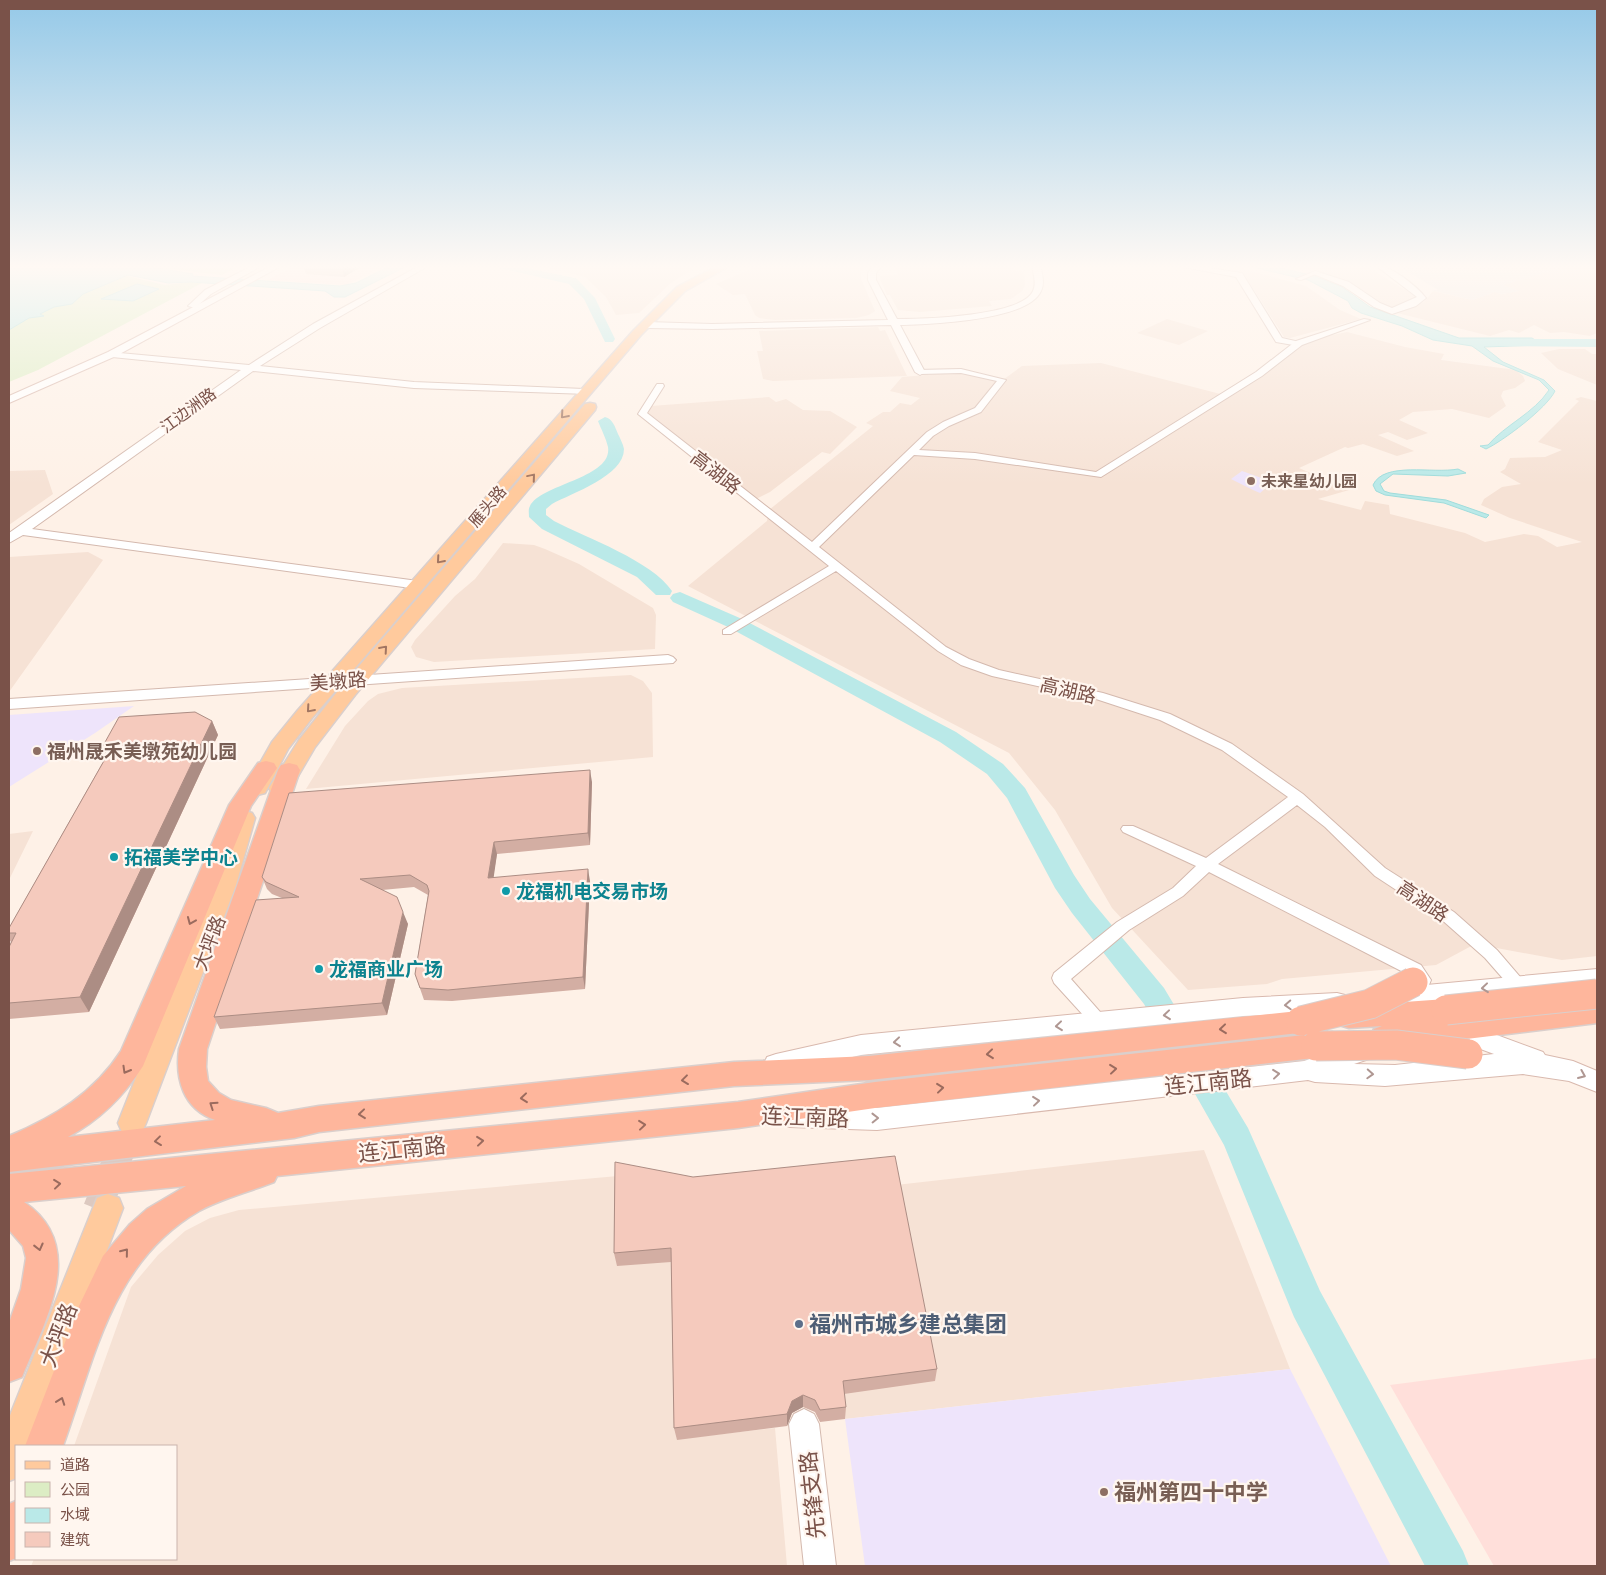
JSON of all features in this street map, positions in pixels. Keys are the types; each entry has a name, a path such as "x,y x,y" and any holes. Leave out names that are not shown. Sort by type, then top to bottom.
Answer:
{"highway":[{"path":"278,769 193,1049 190,1077 208,1102 217,1108 237,1116 294,1125"},
{"path":"9,1150 49,1132 87,1110 123,1076 133,1057 240,806 278,769"},
{"path":"1301,1021 1446,1010 1594,986"},
{"path":"738,1115 874,1095 1060,1061 1301,1021 1424,988"},
{"path":"1316,1046 1457,1027 1597,1012"},
{"path":"734,1074 1060,1061 1316,1046 1472,1046"},
{"name":"连江南路","path":"9,1158 294,1125 318,1119 734,1074"},
{"name":"连江南路","path":"9,1189 738,1115"},
{"path":"44,1445 99,1296 113,1269 132,1244 166,1214 192,1198 298,1160"},
{"path":"9,1211 34,1232 40,1246 42,1269 29,1315 9,1364"},
{"path":"9,1542 15,1524"}],"main road":[{"path":"9,396 103,354 132,338"},
{"path":"9,400 112,354 139,338"},
{"name":"雁头路","path":"278,769 312,736 486,519 584,392 632,338"},
{"name":"雁头路","path":"611,382 643,338"},
{"name":"雁头路","path":"278,769 290,733 334,681 418,585 486,519 599,396"},
{"name":"大坪路","path":"136,1122 224,885 238,832 278,769"},
{"name":"连江南路","path":"734,1074 861,1045 1424,988 1519,985 1594,986"},
{"name":"连江南路","path":"738,1115 877,1119 1176,1086 1304,1071 1375,1047 1472,1046 1597,1020"},
{"path":"1472,1046 1549,1064 1582,1074 1597,1082"},
{"path":"1304,1071 1394,1076 1520,1062 1549,1064"},
{"name":"大坪路","path":"9,1433 102,1208 16,1445"},
{"name":"大坪路","path":"9,1463 15,1447"}],"street":[{"name":"江边洲路","path":"9,539 248,368 295,338"},
{"path":"813,547 911,452 941,426 978,410 1002,380 961,371 920,372 902,338"},
{"path":"1277,338 1300,343"},
{"path":"911,452 975,456 1098,475 1259,374 1300,343 1313,338"},
{"path":"112,354 414,386 584,392"},
{"name":"高湖路","path":"660,386 642,414 956,658 996,673 1099,696 1173,720 1227,747 1298,798 1330,824 1376,869 1448,916 1491,954 1519,985"},
{"path":"20,531 418,585"},
{"path":"727,632 837,566"},
{"name":"美墩路","path":"9,704 668,660"},
{"path":"1100,1022 1060,978 1123,926 1178,892 1207,865 1298,798"},
{"path":"1128,829 1207,865 1415,970 1424,988"},
{"name":"先锋支路","path":"804,1424 820,1566"}],"shaded area":[{"path":"760,338 889,338 907,376 773,381 763,379 757,351 763,351"},
{"path":"1156,338 1192,338 1179,345"},
{"path":"1319,338 1372,338 1444,354 1441,360 1516,370 1523,376 1525,381 1515,388 1503,391 1501,396 1506,406 1489,418 1452,409 1413,412 1399,420 1428,433 1407,440 1388,432 1378,435 1414,451 1397,456 1363,444 1345,447 1299,468 1349,490 1318,499 1361,510 1365,501 1389,505 1390,514 1465,533 1485,542 1524,534 1538,536 1557,547 1582,542 1510,518 1481,505 1484,499 1502,487 1521,484 1500,472 1505,469 1510,458 1545,457 1562,450 1538,442 1579,401 1575,399 1581,397 1597,401 1597,956 1562,960 1475,944 1436,965 1282,979 1267,984 1188,990 1112,908 1055,810 1009,753 688,586 767,521 769,510 873,426 866,423 883,412 890,412 900,403 911,405 920,398 890,391 902,377 961,372 1000,382 1022,366 1101,363 1228,396 1304,344"},
{"path":"1559,349 1585,349 1592,354 1597,354 1597,385 1558,369 1541,353"},
{"path":"769,397 776,402 786,399 803,410 830,411 857,427 830,454 822,452 770,492 756,499 646,414 651,406"},
{"path":"45,470 53,494 9,525 9,471"},
{"name":"未来星幼儿园","path":"1242,471 1273,482 1260,493 1231,479"},
{"path":"503,543 534,545 545,549 579,564 653,608 656,615 655,649 434,662 416,657 411,647 415,640 455,596 475,579"},
{"path":"88,552 103,560 9,692 9,557"},
{"path":"631,675 643,681 652,693 653,757 306,789 345,726 368,701 378,694 402,688"},
{"name":"福州晟禾美墩苑幼儿园","path":"134,706 95,733 9,787 9,715"},
{"path":"33,831 9,880 9,834"},
{"path":"1204,1150 1290,1369 845,1419 842,1394 896,1185"},
{"path":"618,1176 673,1261 677,1439 775,1428 787,1566 31,1566 34,1560 178,1560 178,1445 74,1445 131,1287 158,1255 185,1231 210,1218 239,1210"},
{"path":"1597,1358 1597,1566 1494,1566 1390,1385"},
{"name":"福州第四十中学","path":"1290,1369 1391,1566 865,1566 845,1419"}],"green space":[{"path":"9,338 97,338 38,370 9,382"}],"water":[{"path":"1430,338 1533,338 1543,345 1484,347 1503,362 1544,380 1555,391 1543,406 1524,423 1486,449 1480,446 1488,445 1536,405 1549,390 1539,380 1493,361 1472,346"},
{"path":"1458,469 1466,473 1448,476 1393,474 1380,484 1384,491 1390,493 1446,500 1489,515 1486,518 1444,503 1385,495 1376,491 1373,485 1387,473 1410,470"}],"building":[{"name":"拓福美学中心","path":"195,712 212,721 80,997 9,1003 9,947 16,933 9,933 9,928 109,752 99,753 119,717"},
{"name":"龙福机电交易市场","path":"590,770 588,833 494,842 488,878 588,869 583,977 448,990 420,988 415,974 429,891 427,885 410,875 360,879 397,897 403,912 382,1003 214,1017 256,900 299,897 266,882 262,877 289,793"},
{"name":"福州市城乡建总集团","path":"895,1156 937,1369 843,1381 846,1407 820,1410 815,1400 803,1395 792,1401 787,1414 674,1428 671,1248 614,1253 615,1162 693,1177"}],"waterway":[{"path":"1504,343 1597,343"},
{"path":"605,421 616,448 613,459 606,468 596,475 546,500 537,507 538,517 548,525 644,573 663,591"},
{"path":"680,598 735,623 948,737 995,769 1017,794 1064,881 1081,906 1154,996 1237,1138 1307,1304 1337,1363 1448,1566"}],"tunnel":[{"path":"97,1209 128,1133"}],"place":[{"name":"未来星幼儿园","path":"1251,481"},
{"name":"福州晟禾美墩苑幼儿园","path":"37,751"},
{"name":"拓福美学中心","path":"114,857"},
{"name":"龙福机电交易市场","path":"506,891"},
{"name":"龙福商业广场","path":"319,969"},
{"name":"福州市城乡建总集团","path":"799,1324"},
{"name":"福州第四十中学","path":"1104,1492"}]}
